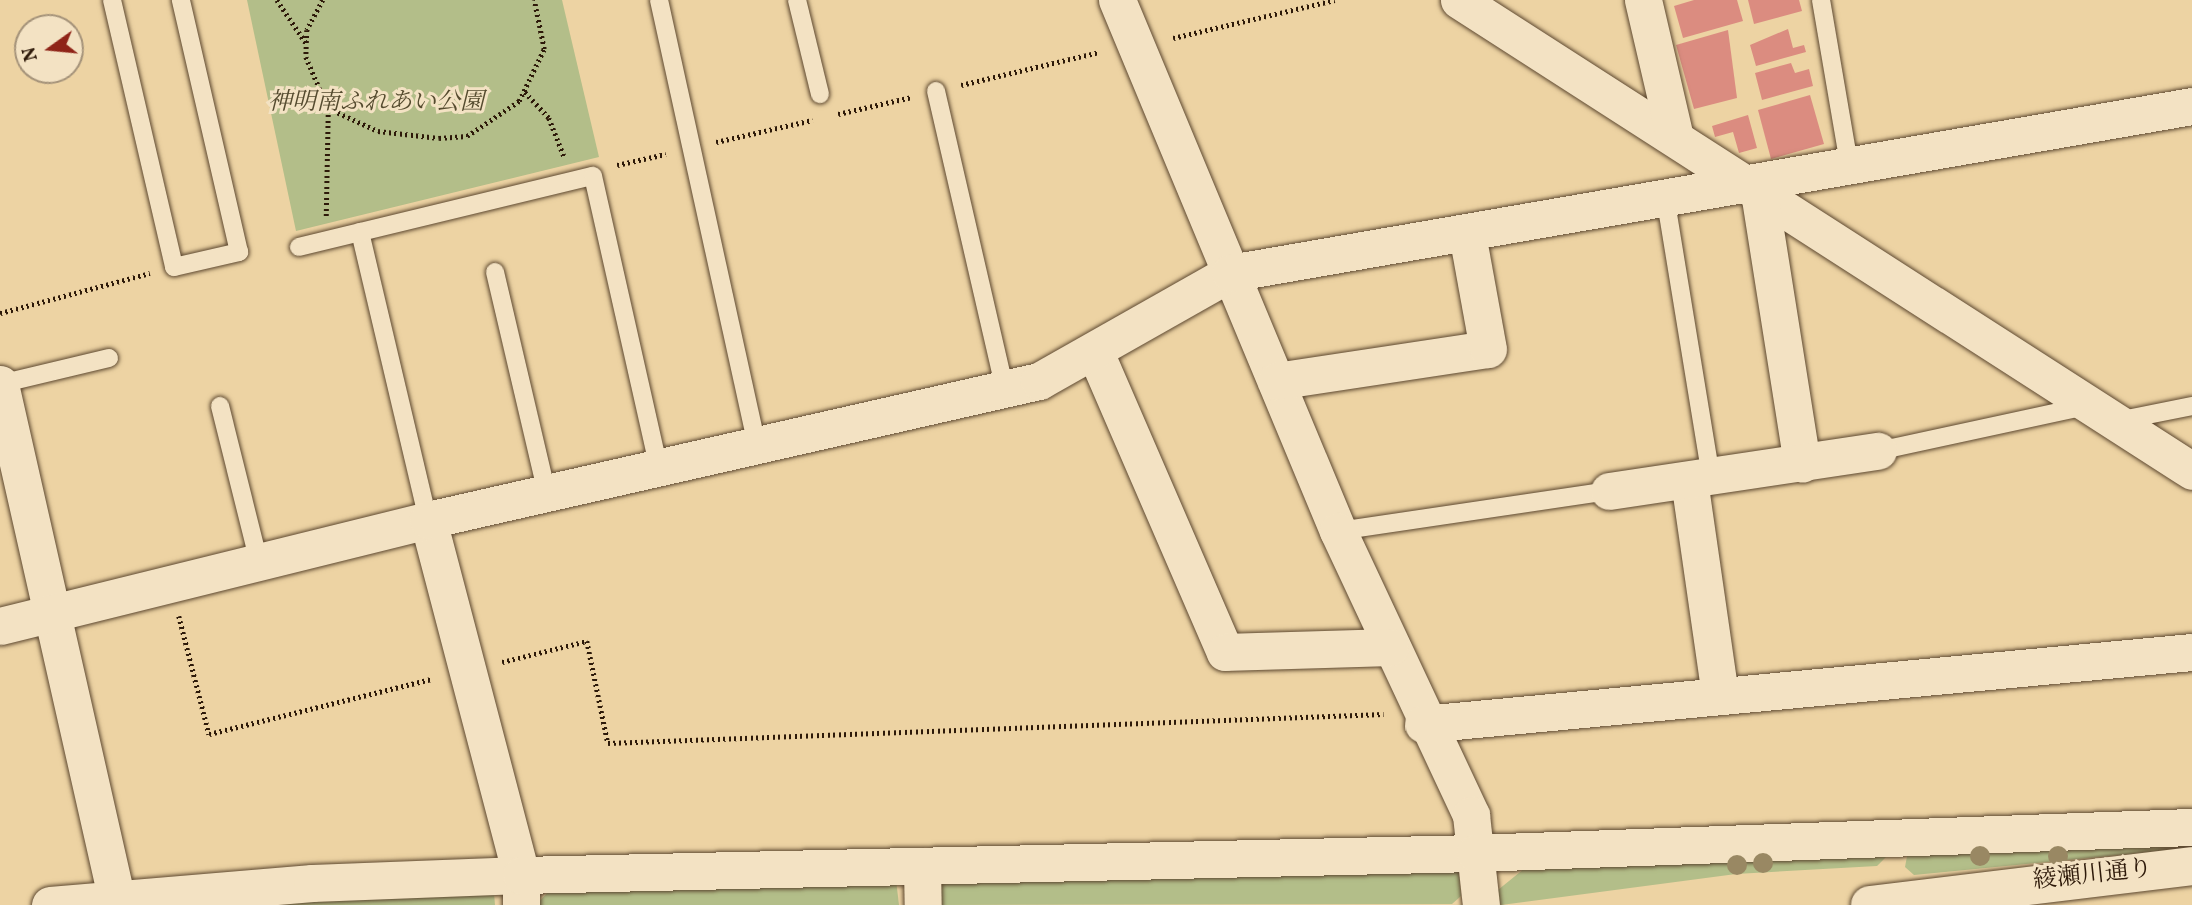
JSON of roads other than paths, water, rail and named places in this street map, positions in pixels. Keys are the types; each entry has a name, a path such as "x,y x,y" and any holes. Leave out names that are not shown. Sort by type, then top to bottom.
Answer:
{"street":[{"path":"1117,0 1338,531 1421,718 1471,815 1481,905"},
{"path":"1459,0 2192,471"},
{"path":"1643,0 1675,137"},
{"path":"0,626 428,520 1039,381 1095,352 1230,273 1467,234 1665,196 1752,188 1849,164 2192,106"},
{"path":"1752,188 1801,464"},
{"path":"1276,382 1488,349 1467,234"},
{"path":"1095,352 1226,652 1390,647"},
{"path":"0,384 118,901"},
{"path":"1609,491 1878,451"},
{"path":"1700,478 1720,695"},
{"path":"428,520 521,890"},
{"path":"1421,718 1720,695 2192,652"},
{"path":"50,905 521,890 922,866 1475,853 2192,827"},
{"path":"922,866 923,905"},
{"name":"綾瀬川通り","path":"1870,905 2192,866"}],"lane":[{"path":"112,0 174,267 239,252 181,0"},
{"path":"659,0 757,445"},
{"path":"797,0 820,94"},
{"path":"1821,0 1849,164"},
{"path":"936,91 1005,389"},
{"path":"299,247 593,176 659,468"},
{"path":"1665,196 1700,478"},
{"path":"360,232 428,520"},
{"path":"495,272 547,493"},
{"path":"0,384 108,358"},
{"path":"220,406 258,562"},
{"path":"1878,451 2105,413 2192,406"},
{"path":"1338,531 1609,491"}],"park label":[{"name":"神明南ふれあい公園","path":"376,104"}]}
